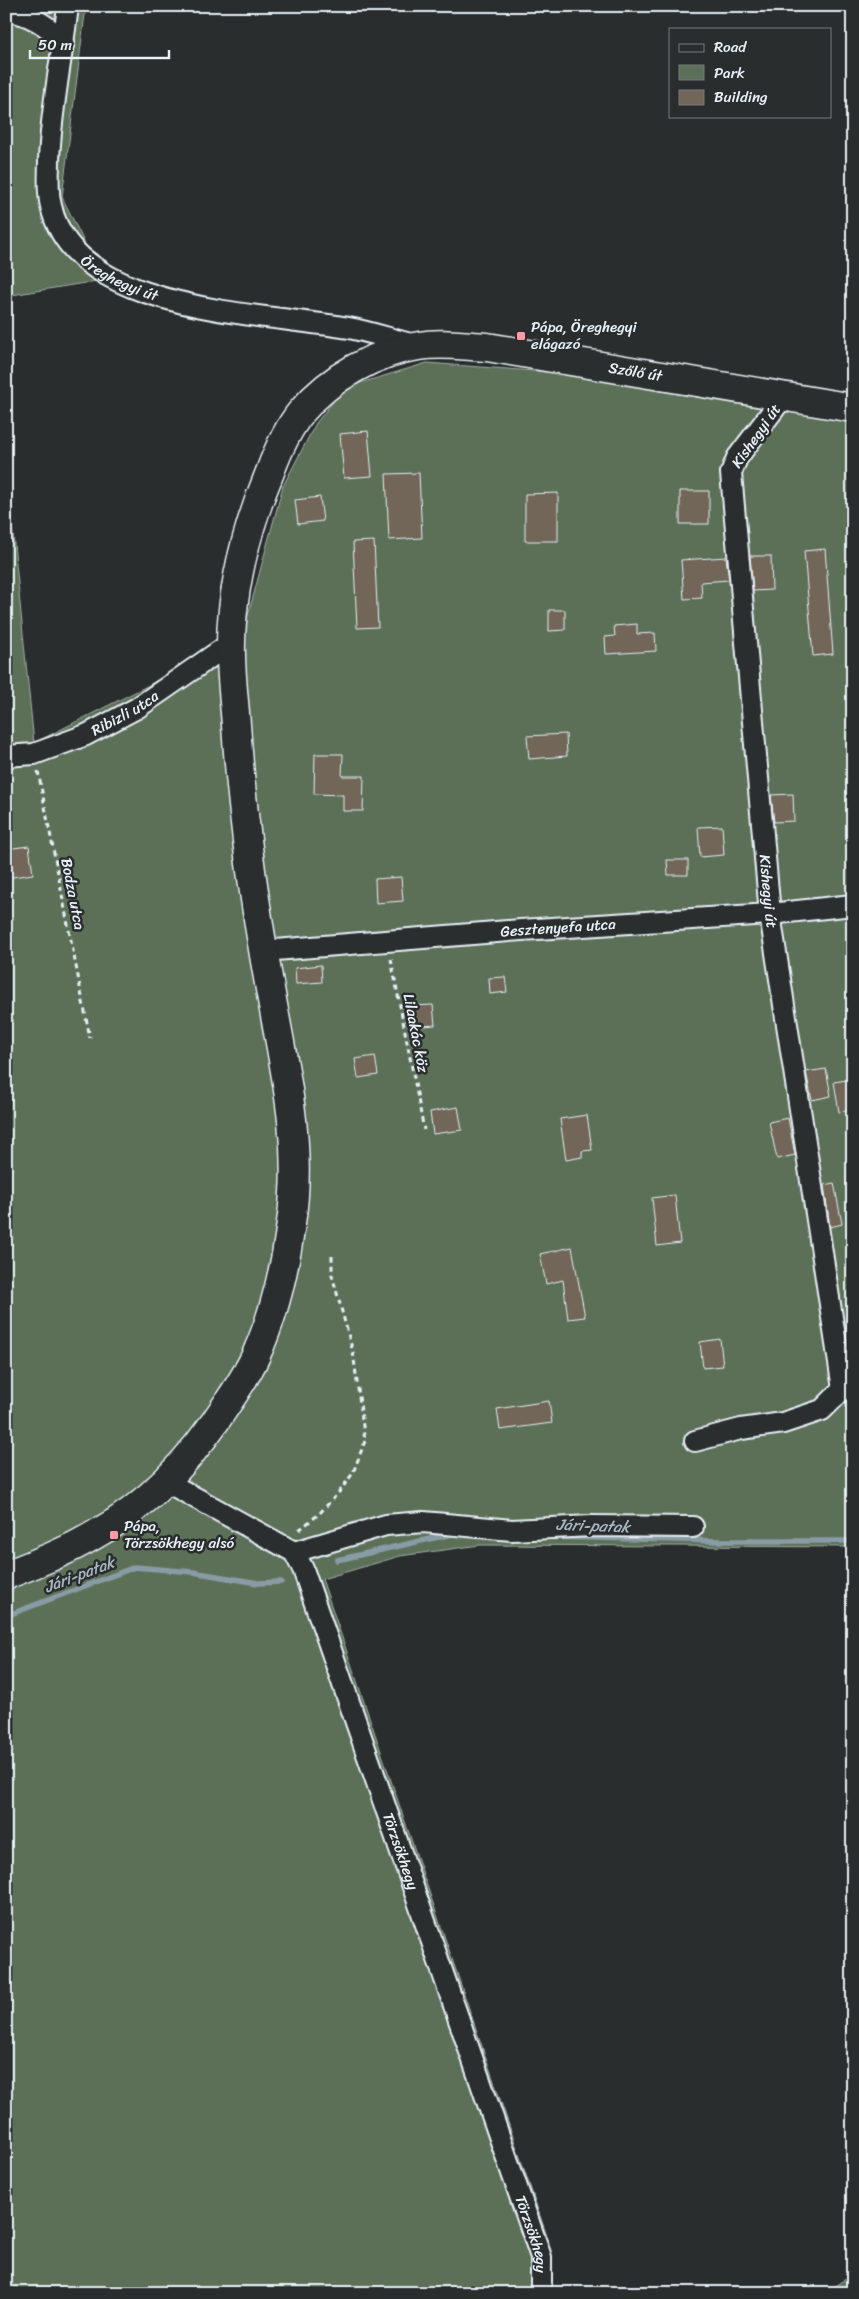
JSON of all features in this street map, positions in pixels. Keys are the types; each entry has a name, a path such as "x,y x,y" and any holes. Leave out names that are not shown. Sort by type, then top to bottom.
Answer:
{"main road":[{"name":"Szőlő út","path":"6,1575 70,1548 125,1516 184,1462 203,1439 255,1358 275,1302 285,1263 294,1193 294,1134 263,951 242,801 230,643 240,566 250,527 260,495 282,442 293,423 318,395 351,371 388,353 417,346 437,344 487,347 853,408"}],"street":[{"name":"Öreghegyi út","path":"68,6 50,136 48,183 50,205 63,235 87,262 107,276 135,290 183,304 350,329 417,346"},
{"path":"6,11 34,19 49,27 64,42"},
{"name":"Kishegyi út","path":"784,396 737,458 731,473 770,914 848,1390"},
{"name":"Ribizli utca","path":"6,756 34,754 86,736 137,708 230,643"},
{"name":"Gesztenyefa utca","path":"263,951 387,940 770,914 853,905"},
{"path":"695,1441 741,1429 783,1423 822,1410 848,1390"},
{"path":"165,1481 287,1548 386,1525 423,1522 512,1530 592,1526 694,1527"},
{"name":"Törzsökhegy","path":"287,1548 303,1569 541,2257 541,2293"}],"path":[{"name":"Bodza utca","path":"34,754 90,1038"},
{"name":"Lilaakác köz","path":"387,940 424,1130"},
{"path":"287,1548 340,1491 353,1473 365,1441 353,1352 332,1275 332,1256"}],"green space":[{"path":"6,6 86,6 62,197 86,246 127,276 6,296"},
{"path":"427,363 853,395 853,1547 480,1545 400,1556 322,1579 549,2242 551,2293 6,2293 6,464 34,743 147,686 244,630 283,486 316,423 344,388"},
{"path":"853,2274 853,2293 824,2293"}],"building":[{"path":"368,431 372,476 344,478 340,434"},
{"path":"419,473 422,538 389,540 386,474"},
{"path":"680,491 709,491 709,524 680,524"},
{"path":"558,493 558,541 525,541 525,494"},
{"path":"320,497 323,521 298,524 295,500"},
{"path":"374,541 378,627 357,628 353,542"},
{"path":"825,549 833,654 813,656 804,551"},
{"path":"750,556 771,556 772,590 753,591"},
{"path":"726,557 729,580 701,582 702,598 684,599 681,560"},
{"path":"549,610 565,610 565,630 549,631"},
{"path":"637,624 637,634 655,633 656,651 606,654 605,637 615,636 614,626"},
{"path":"566,734 567,756 529,759 527,736"},
{"path":"315,754 343,754 342,776 364,776 363,811 343,811 343,795 314,794"},
{"path":"793,794 794,821 774,822 771,795"},
{"path":"722,826 724,855 700,857 698,827"},
{"path":"29,846 33,874 6,878 6,849"},
{"path":"667,860 688,860 688,875 668,875"},
{"path":"401,877 403,901 376,903 375,879"},
{"path":"321,965 322,982 296,984 295,968"},
{"path":"505,977 507,992 490,994 489,978"},
{"path":"433,1005 435,1025 412,1027 411,1006"},
{"path":"375,1056 378,1075 358,1078 355,1059"},
{"path":"826,1069 831,1096 812,1100 806,1072"},
{"path":"853,1079 853,1110 839,1112 834,1082"},
{"path":"458,1107 462,1130 433,1134 430,1112"},
{"path":"587,1115 592,1150 582,1151 582,1157 566,1160 560,1119"},
{"path":"788,1118 795,1155 777,1159 769,1122"},
{"path":"834,1183 842,1224 830,1227 824,1185"},
{"path":"675,1195 680,1243 657,1246 652,1198"},
{"path":"572,1247 585,1317 568,1319 563,1280 546,1284 540,1254"},
{"path":"720,1339 723,1366 703,1368 700,1342"},
{"path":"549,1401 552,1423 500,1430 497,1409"}],"waterway":[{"name":"Jári-patak","path":"337,1560 456,1533"},
{"name":"Jári-patak","path":"551,1537 721,1541 853,1541"},
{"name":"Jári-patak","path":"6,1616 135,1567 193,1572 258,1583 281,1582"}],"place":[{"name":"Pápa, Öreghegyi elágazó","path":"521,336"},
{"name":"Pápa, Törzsökhegy alsó","path":"114,1535"}]}
